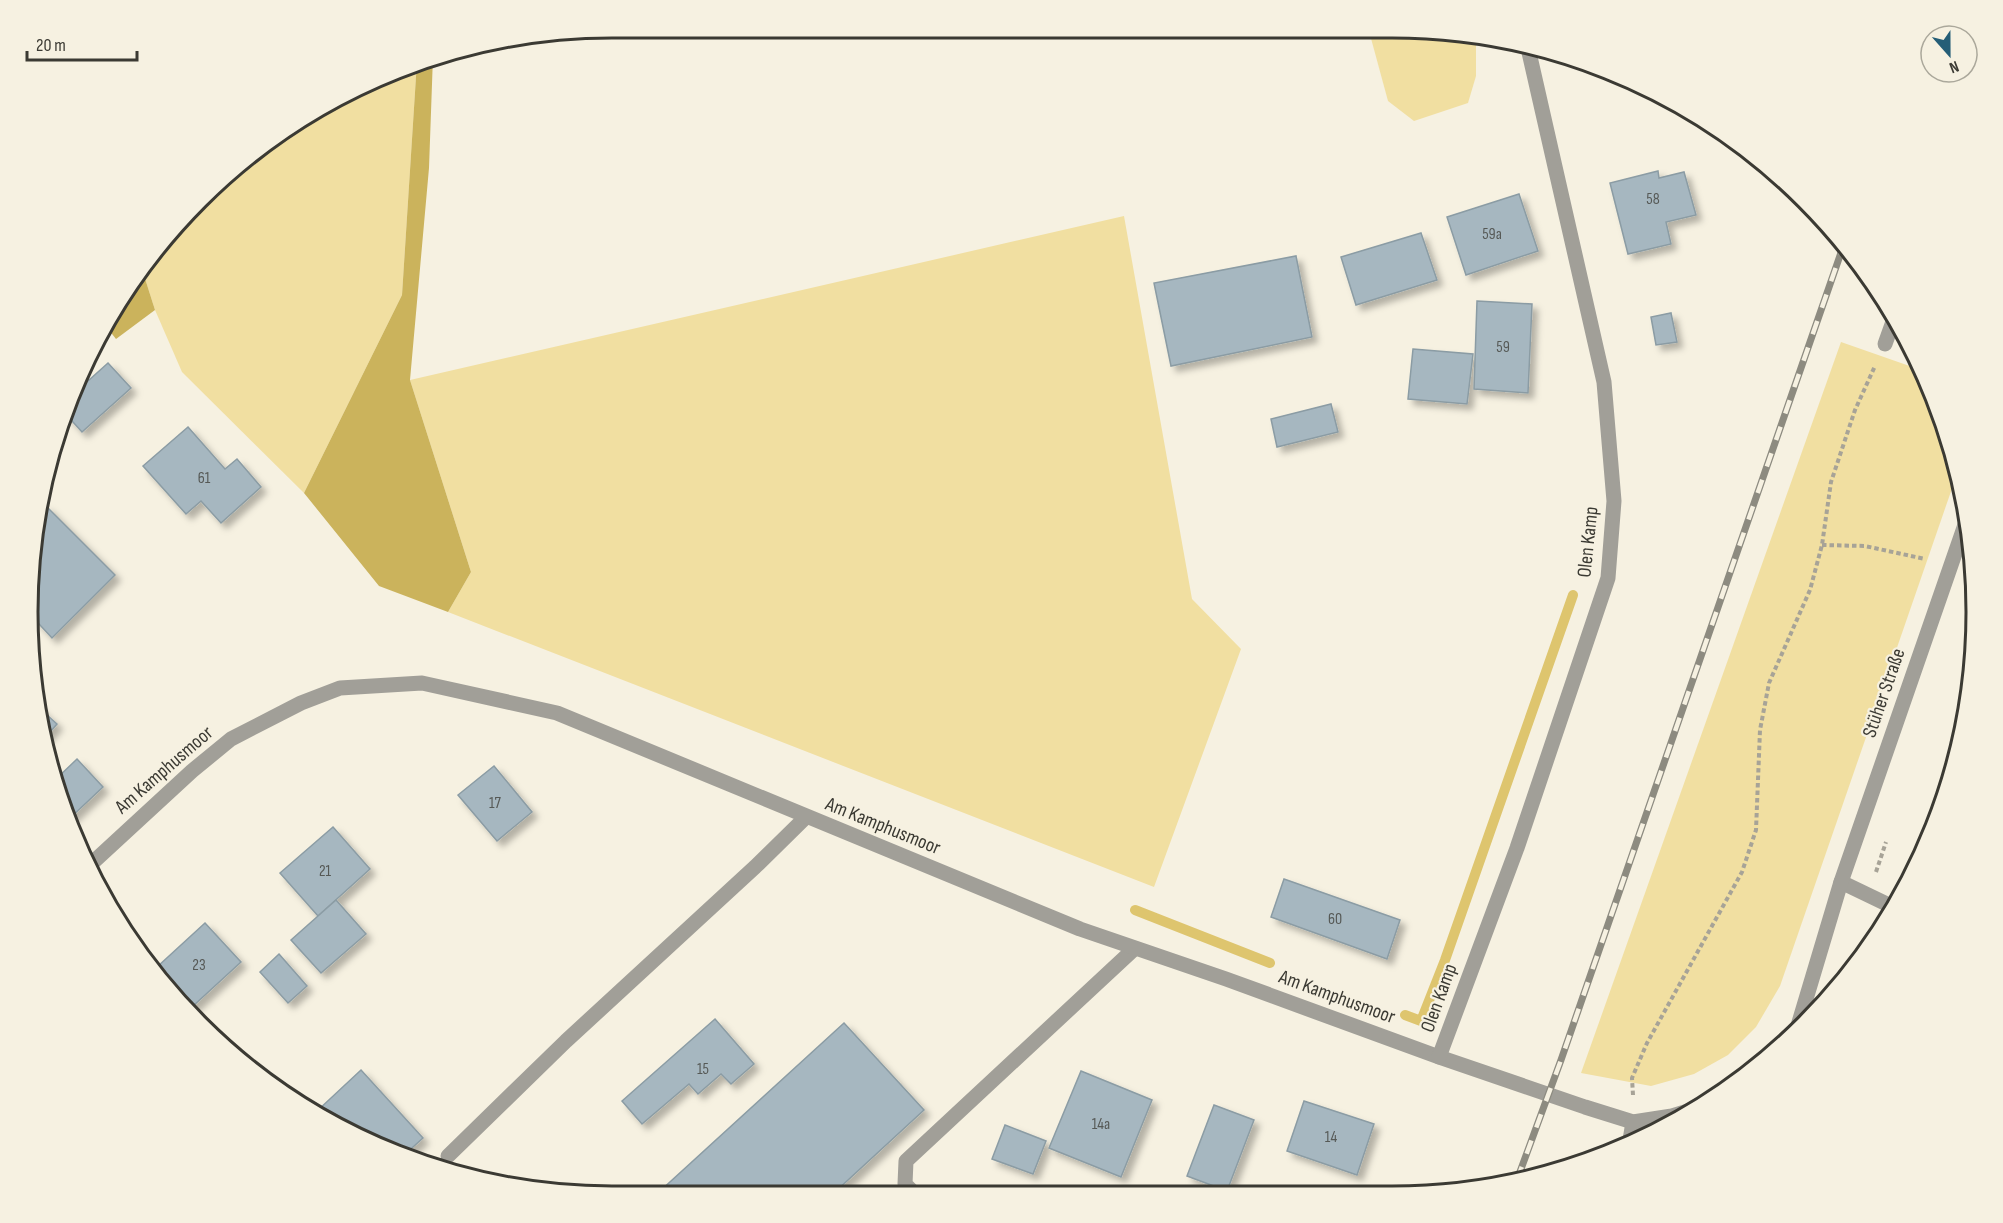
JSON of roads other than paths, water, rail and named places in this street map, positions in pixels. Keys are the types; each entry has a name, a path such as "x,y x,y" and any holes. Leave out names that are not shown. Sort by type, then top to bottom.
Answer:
{"street":[{"name":"Olen Kamp","path":"1439,1058 1517,848 1608,578 1614,501 1604,382 1530,55"},
{"path":"1885,344 1891,328"},
{"name":"Stüher Straße","path":"1802,1012 1841,882 1961,536"},
{"name":"Am Kamphusmoor","path":"95,861 192,771 231,739 301,703 340,688 422,683 557,713 1080,930 1226,979 1439,1058 1633,1122 1661,1118"},
{"path":"448,1156 806,817"},
{"path":"1841,882 1886,903"},
{"path":"908,1186 906,1161 1134,949"},
{"path":"1631,1133 1633,1122"}],"waterway":[{"path":"1405,1015 1421,1021 1445,960 1573,595"},
{"path":"1135,910 1270,963"}],"railway":[{"path":"1521,1170 1561,1060 1840,254"}]}
